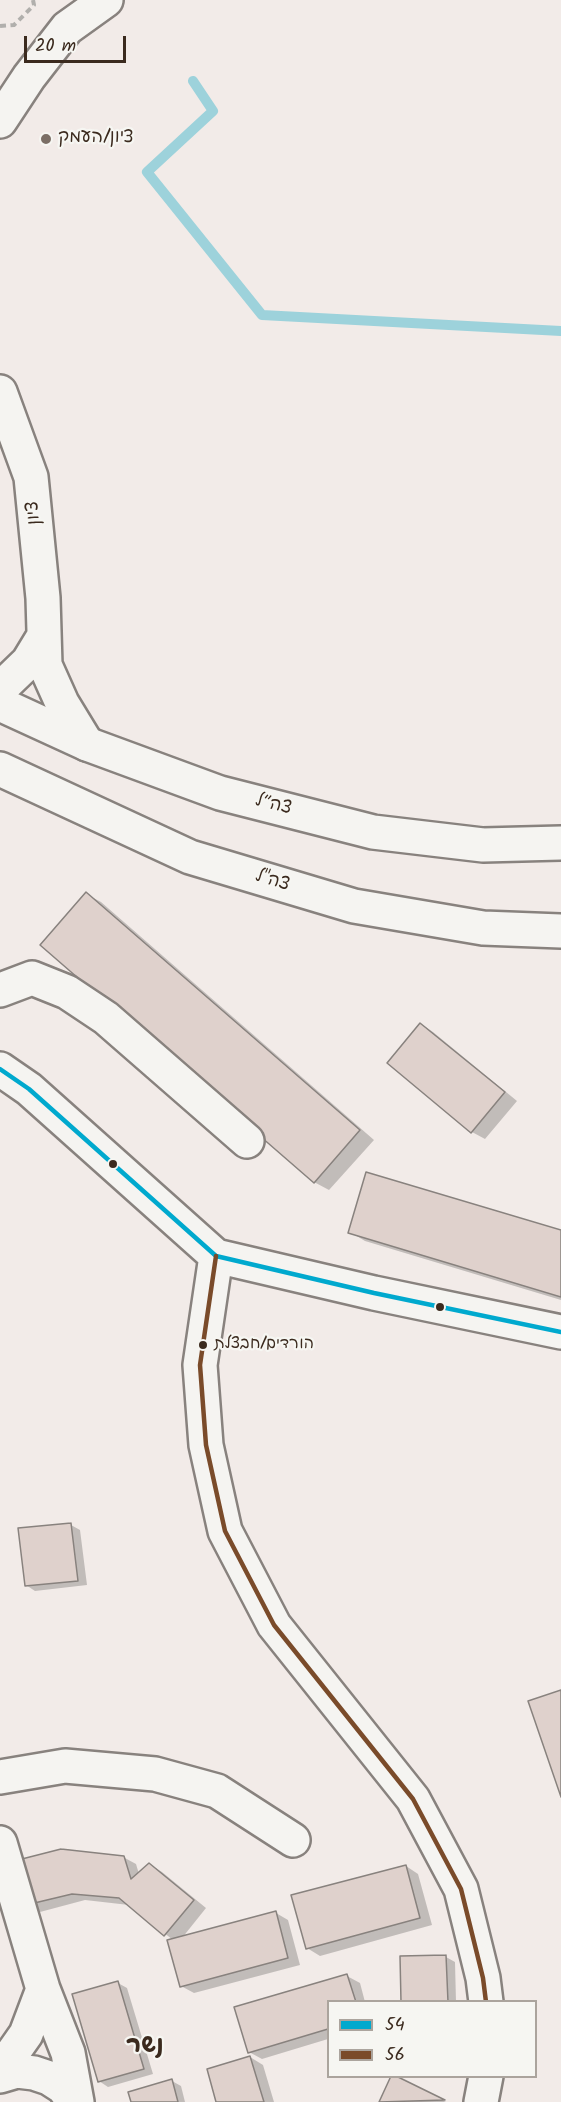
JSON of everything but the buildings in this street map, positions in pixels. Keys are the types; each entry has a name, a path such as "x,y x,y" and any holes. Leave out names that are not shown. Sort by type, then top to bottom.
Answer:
{"street":[{"path":"0,121 29,77 68,28 106,0"},
{"name":"ציון","path":"0,392 31,477 43,598 42,639 45,665 51,683 87,744"},
{"path":"0,689 28,662 42,639"},
{"name":"צה״ל","path":"0,704 87,744 220,793 373,832 483,845 561,843"},
{"name":"צה\"ל","path":"0,769 190,857 354,906 483,928 561,931"},
{"path":"0,990 32,978 67,992 106,1018 247,1141"},
{"path":"0,1069 28,1089 216,1256 561,1332"},
{"path":"216,1256 200,1365 206,1445 225,1531 274,1625 413,1799 462,1889 483,1977 486,2000"},
{"path":"0,1777 65,1766 155,1774 217,1791 293,1840"},
{"path":"0,1843 43,1989 68,2053 75,2102"},
{"path":"0,2071 26,2034 43,1989"},
{"path":"0,2076 17,2072 34,2073 50,2078 63,2087 75,2102"},
{"path":"481,2102 486,2078"}],"path":[{"path":"0,26 15,25 34,5 33,0"}],"waterway":[{"path":"193,81 213,111 147,172 262,315 561,331"}],"transit line":[{"name":"54","path":"0,1069 29,1089 216,1256 374,1293 561,1332"},
{"name":"56","path":"216,1256 200,1365 206,1445 225,1531 274,1625 413,1799 461,1889 483,1978 486,2000"}],"place":[{"name":"ציון/העמק","path":"46,139"},
{"name":"הורדים/חבצלת","path":"203,1345"}],"district":[{"name":"נשר","path":"145,2048"}]}
